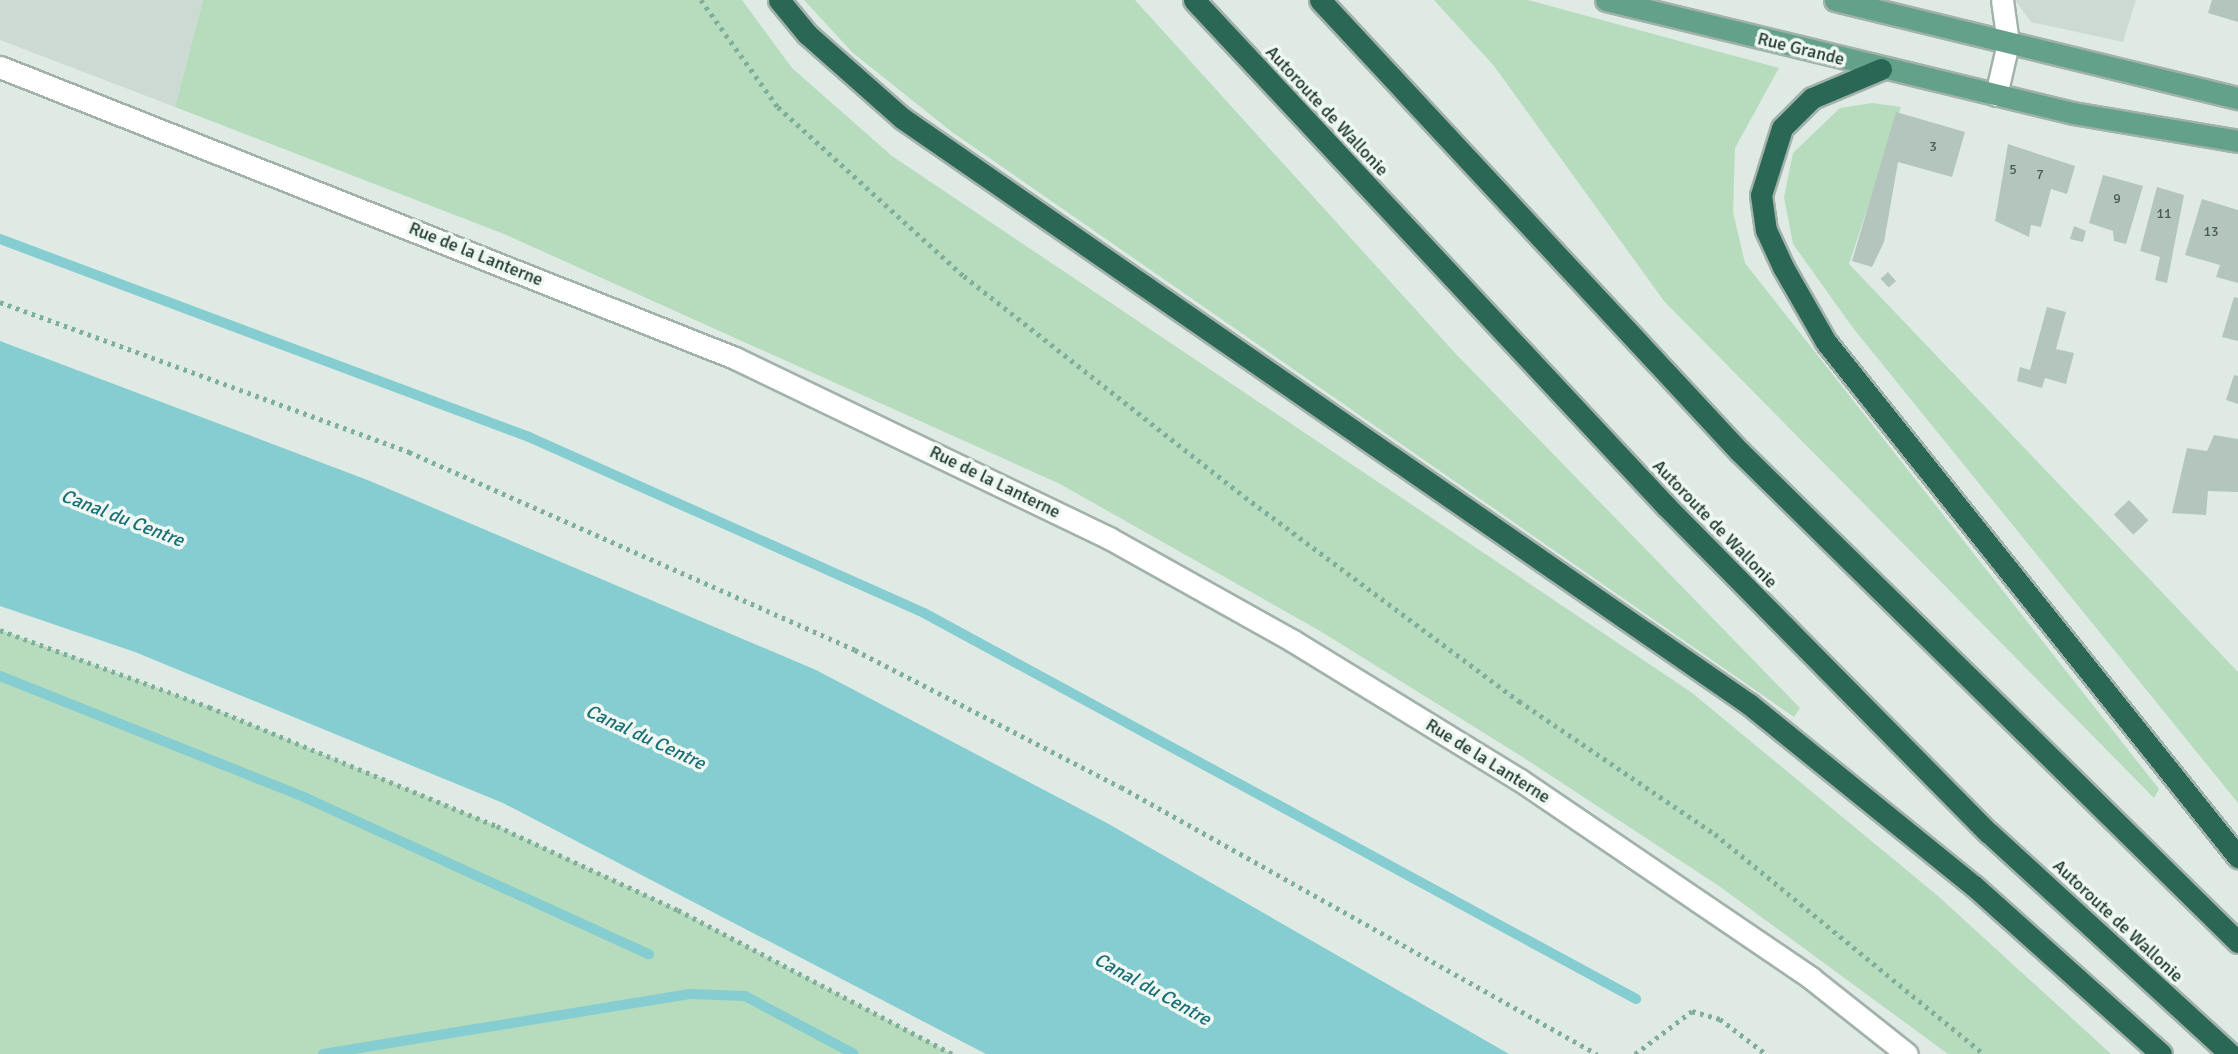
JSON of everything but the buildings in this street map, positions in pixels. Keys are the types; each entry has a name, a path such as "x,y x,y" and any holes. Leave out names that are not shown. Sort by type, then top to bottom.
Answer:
{"highway":[{"path":"779,0 807,34 902,118 1749,705 1974,886 2161,1054"},
{"name":"Autoroute de Wallonie","path":"1194,0 1667,507 1989,833 2230,1054"},
{"path":"1320,0 1739,451 2238,942"},
{"path":"1881,69 1812,98 1782,128 1761,195 1766,230 1783,267 1826,342 2238,857"}],"main road":[{"name":"Rue Grande","path":"1606,0 1996,95 2238,141"},
{"path":"1835,0 2238,98"},
{"path":"1996,95 2008,43 2002,0"},
{"name":"Rue de la Lanterne","path":"0,67 735,358 1109,538 1293,641 1520,780 1800,971 1907,1054"}],"path":[{"path":"701,0 778,107 964,276 1245,498 1519,701 1715,834 1984,1054"},
{"path":"0,302 409,452 855,650 1121,787 1597,1054"},
{"path":"0,630 209,707 497,826 678,910 952,1054"},
{"path":"1635,1054 1692,1011 1720,1019 1766,1054"}],"shaded area":[{"path":"0,0 203,0 175,107 0,40"},
{"path":"2015,0 2136,0 2123,42 2031,22"}],"green space":[{"path":"203,0 742,0 792,68 892,156 1691,692 1938,896 2111,1054 1948,1054 1719,886 1521,756 1320,631 1060,484 504,234 175,107"},
{"path":"804,0 1135,0 1455,353 1800,708 1794,717 952,132 853,53"},
{"path":"1434,0 1528,0 1779,68 1735,148 1733,212 1745,263 2159,789 2154,798 1664,301 1494,66"},
{"path":"1872,103 1901,107 1849,264 2238,672 2238,803 1853,328 1793,244 1784,197 1793,153 1840,108"},
{"path":"0,630 209,707 497,826 678,910 952,1054 0,1054"}],"water":[{"name":"Canal du Centre","path":"0,341 370,481 816,670 1107,823 1509,1054 986,1054 503,803 135,652 0,606"}],"waterway":[{"path":"0,239 529,437 924,613 1636,999"},
{"path":"0,676 306,798 649,954"},
{"path":"323,1054 691,994 745,996 854,1054"}]}
